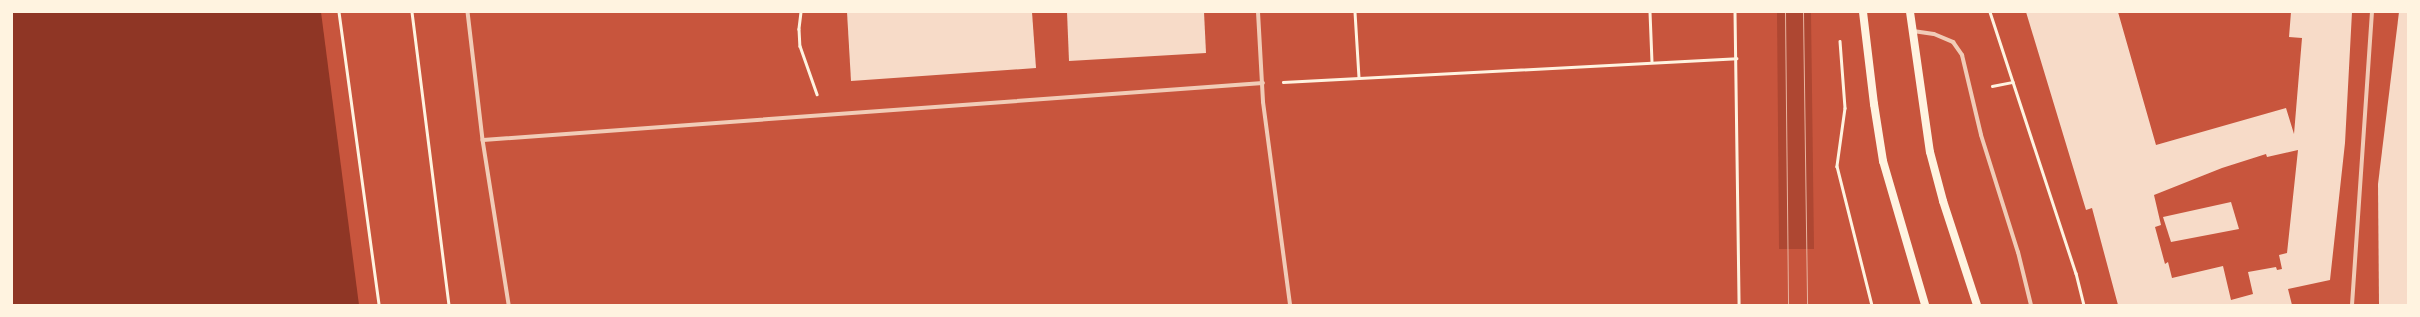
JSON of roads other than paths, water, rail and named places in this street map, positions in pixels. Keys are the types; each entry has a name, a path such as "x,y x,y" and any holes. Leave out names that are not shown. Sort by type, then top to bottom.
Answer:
{"main road":[{"path":"1863,12 1874,104 1883,161 1925,305"},
{"path":"1910,12 1930,152 1943,201 1977,305"}],"street":[{"path":"468,12 483,140 509,305"},
{"path":"1258,12 1263,102 1290,305"},
{"path":"2352,305 2372,12"},
{"path":"1912,31 1934,34 1953,42 1962,55 1981,135 2018,252 2031,305"},
{"path":"483,140 1263,83"}],"tram line":[{"path":"1785,12 1788,305"},
{"path":"1803,12 1807,305"}]}
